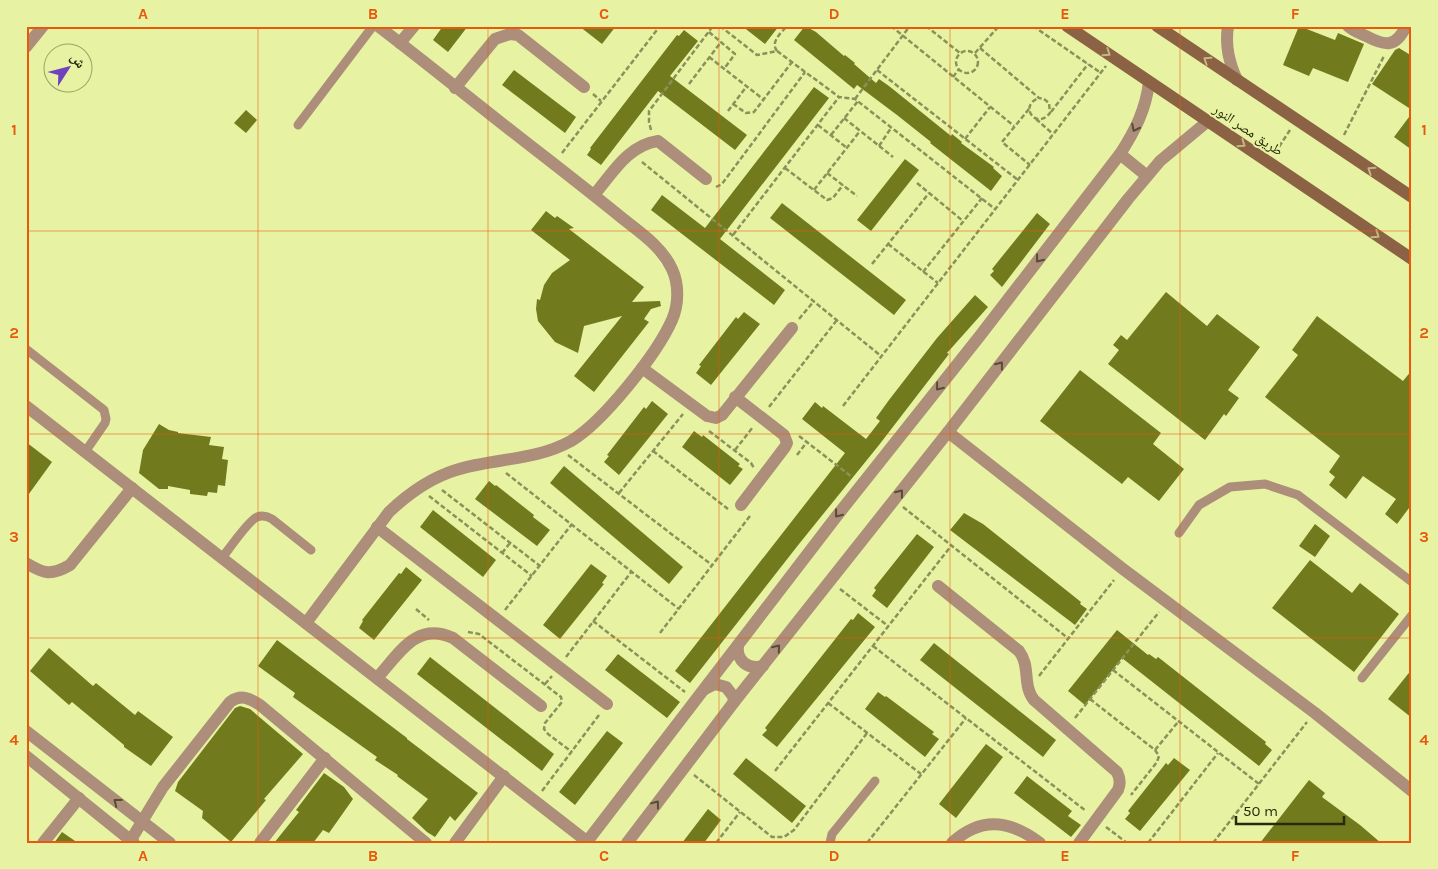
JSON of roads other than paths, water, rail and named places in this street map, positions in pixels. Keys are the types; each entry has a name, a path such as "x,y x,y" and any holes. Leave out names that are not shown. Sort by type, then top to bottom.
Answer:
{"street":[{"path":"26,47 43,26"},
{"path":"306,623 377,528 399,503 418,488 457,470 533,456 558,448 590,426 642,368 672,319 676,303 677,287 673,271 665,256 654,244 378,26"},
{"path":"400,43 414,26"},
{"name":"طريق مصر النور","path":"1066,26 1412,259"},
{"path":"1228,26 1226,41 1228,54 1237,80"},
{"path":"1348,26 1377,42 1390,43 1401,35 1406,26"},
{"path":"1159,27 1412,197"},
{"path":"456,88 495,39 510,34 518,36 584,87"},
{"path":"26,406 588,842 660,745 861,485 978,338 1120,154 1142,113 1150,82"},
{"path":"627,843 734,702 948,432 1128,199 1170,151 1208,121"},
{"path":"594,195 630,152 646,144 658,142 706,179"},
{"path":"1120,154 1147,176"},
{"path":"642,368 710,418 719,417 792,328"},
{"path":"736,397 784,435 787,442 786,447 738,512"},
{"path":"948,432 1123,569 1315,713 1412,791"},
{"path":"26,563 38,570 49,573 60,571 70,565 132,488"},
{"path":"377,528 607,704"},
{"path":"938,586 1019,651 1026,665 1028,690 1038,704 1117,772 1120,781 1118,790 1079,843"},
{"path":"377,678 411,640 434,632 452,638 541,706"},
{"path":"738,645 739,656 746,665 752,667 763,666"},
{"path":"705,689 715,684 726,687 733,696 734,702"},
{"path":"26,756 131,842 163,787 230,702 240,697 250,698 426,843"},
{"path":"26,731 170,843"},
{"path":"260,843 324,758"},
{"path":"455,843 504,776"},
{"path":"43,843 79,798"},
{"path":"952,843 962,833 976,826 991,824 1006,825 1021,830 1040,843"}],"lane":[{"path":"298,125 373,26"},
{"path":"26,349 104,410 105,424 85,452"},
{"path":"1179,533 1199,505 1230,487 1265,484 1298,495 1412,582"},
{"path":"222,558 252,520 260,516 272,520 311,550"},
{"path":"1362,678 1412,615"},
{"path":"830,843 832,834 875,780"}]}
